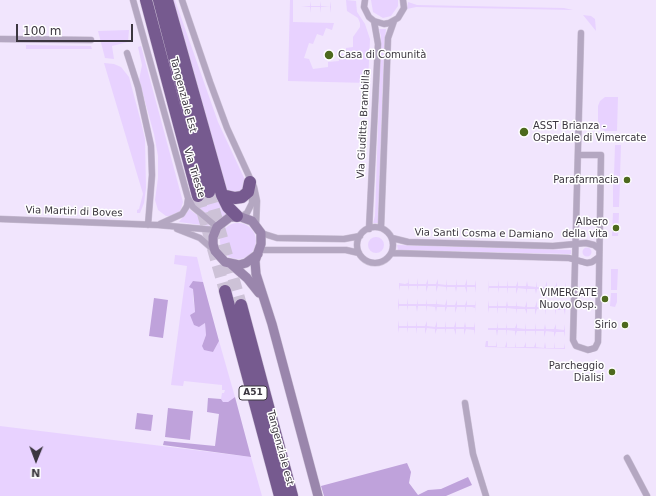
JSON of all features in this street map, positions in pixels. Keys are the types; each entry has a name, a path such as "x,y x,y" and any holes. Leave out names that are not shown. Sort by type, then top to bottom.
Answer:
{"highway":[{"name":"Tangenziale Est","path":"146,0 199,195"},
{"name":"Tangenziale Est","path":"159,0 199,195"},
{"path":"167,0 222,195 228,207 239,216"},
{"path":"222,195 235,198 242,197 248,192 250,178"},
{"name":"Tangenziale est","path":"225,290 280,496"},
{"name":"Tangenziale est","path":"241,305 292,496"}],"street":[{"name":"Via Trieste","path":"133,0 199,195 193,207 216,229"},
{"path":"182,0 227,128 254,187 257,201 259,252 255,267 272,324 318,496"},
{"name":"Via Giuditta Brambilla","path":"364,0 366,12 374,21 378,44 369,229"},
{"name":"Via Giuditta Brambilla","path":"381,228 388,38 394,21 402,14 403,0"},
{"path":"374,21 384,24 394,21"},
{"path":"578,155 601,155 598,342 595,348 588,350 576,346 573,340 581,33"},
{"path":"0,39 91,40"},
{"path":"126,53 138,87 153,163 148,225"},
{"path":"250,178 252,203 247,213 224,220 216,229 213,237 215,251 225,262 231,264 246,263 259,252"},
{"name":"Via Martiri di Boves","path":"158,225 182,214 187,206 199,195"},
{"path":"239,216 252,221 258,229 277,238 344,239 360,236 369,229 381,228 392,238 392,254"},
{"name":"Via Martiri di Boves","path":"0,219 158,225 216,229"},
{"name":"Via Martiri di Boves","path":"173,227 200,238 215,251"},
{"path":"359,253 358,242 360,236"},
{"name":"Via Santi Cosma e Damiano","path":"392,238 408,242 553,246 591,244 599,249"},
{"name":"Via Santi Cosma e Damiano","path":"259,252 346,250 359,253 367,262 372,263 384,262 392,254 576,258 587,263 599,258"},
{"path":"231,264 247,278 263,298"},
{"path":"465,403 467,426 475,464 486,496"},
{"path":"627,458 648,496"}],"shaded area":[{"path":"172,0 175,0 218,122 245,180 244,191 227,193"},
{"path":"290,0 293,0 293,22 334,23 332,30 326,28 323,36 317,34 313,44 309,43 304,58 309,59 313,69 328,67 328,62 339,61 338,54 346,54 346,48 353,47 353,37 360,27 360,23 358,18 347,11 346,0 356,1 357,12 365,24 370,39 368,83 288,81"},
{"path":"371,0 398,0 398,6 391,16 383,18 373,12"},
{"path":"310,1 311,6 320,6 320,1 321,6 330,7 321,7 320,13 320,7 311,7 310,13 310,7 301,7 310,6"},
{"path":"408,2 417,5 564,8 573,10 416,7 407,9"},
{"path":"583,15 591,16 595,19 596,31"},
{"path":"379,29 386,29 384,48 378,223 373,223 375,216 381,36"},
{"path":"129,30 128,42 112,46 114,59 105,58 98,31"},
{"path":"26,45 91,46 92,49 26,49"},
{"path":"141,46 183,202 180,212 171,216 166,216 158,210 155,200 158,178 158,156 154,134 139,80 142,65 138,47"},
{"path":"104,63 114,64 121,67 129,77 141,122 145,139 146,188 144,203 140,213 137,213 137,210 139,209 143,194"},
{"path":"605,97 618,97 617,131 605,131 598,126 598,106 600,101"},
{"path":"615,145 621,145 620,176 614,176"},
{"path":"613,182 620,182 619,207 613,207"},
{"path":"216,194 227,214 216,222 197,206 193,200"},
{"path":"189,209 207,223 209,226 179,222"},
{"path":"613,213 619,213 618,236 612,236"},
{"path":"238,223 251,228 256,241 251,254 238,259 225,254 220,241 225,228"},
{"path":"373,237 379,237 384,242 382,251 379,253 373,253 368,248 368,242"},
{"path":"397,245 571,250 571,254 398,250"},
{"path":"585,248 589,248 591,252 589,256 585,256 583,254 583,250"},
{"path":"175,255 197,257 203,282 194,281 193,297 195,312 190,315 199,327 205,323 206,335 202,346 213,352 219,341 235,397 228,402 223,402 221,399 222,393 224,393 225,390 222,390 222,385 184,381 183,386 171,385 187,266 174,264"},
{"path":"611,269 618,269 617,290 611,290"},
{"path":"408,278 409,284 417,284 418,278 418,284 426,284 428,279 428,284 436,284 438,279 438,284 446,285 447,279 447,285 456,285 456,279 457,285 465,285 467,279 467,285 475,285 476,280 476,293 475,287 467,287 467,293 465,287 457,287 456,292 455,287 447,287 446,292 446,287 438,286 436,292 436,286 428,286 426,292 426,286 418,286 417,291 417,286 409,286 408,291 408,286 400,286 399,291 399,283 408,283"},
{"path":"489,280 489,286 498,286 498,280 499,286 507,286 508,280 508,286 516,286 518,281 518,286 526,286 527,281 528,286 536,287 536,281 537,287 545,287 547,281 547,287 555,287 557,282 557,287 565,287 566,282 566,295 565,289 557,289 555,295 555,289 547,289 545,294 545,289 537,289 536,294 535,289 527,289 526,294 526,289 518,288 516,294 516,288 508,288 507,294 507,288 499,288 498,293 498,288 489,288 488,293"},
{"path":"193,281 203,282 219,341 213,352 204,350 202,346 206,335 205,323 199,327 194,325 190,315 195,312 193,289 189,287"},
{"path":"611,293 617,293 617,302 615,307 610,306"},
{"path":"154,298 168,300 163,338 149,336"},
{"path":"398,298 399,304 407,304 408,298 408,304 417,304 417,299 418,304 426,304 427,299 427,304 436,304 437,299 437,304 445,305 447,299 447,305 455,305 457,300 457,305 465,305 467,300 467,305 475,305 476,300 475,313 475,308 472,307 466,307 466,313 465,307 457,307 455,313 455,307 447,307 445,312 445,307 437,307 436,312 435,307 427,306 426,312 426,306 418,306 417,312 416,306 408,306 407,311 407,306 399,306 398,311"},
{"path":"488,300 489,306 497,306 497,300 498,306 506,306 507,301 508,306 516,306 517,301 517,306 525,307 527,301 527,307 535,307 537,301 537,307 545,307 546,302 546,307 555,307 555,302 556,307 565,307 566,302 565,315 564,310 556,310 555,315 555,309 546,309 545,315 545,309 537,309 535,315 535,309 527,309 527,314 525,309 517,309 516,314 516,309 507,308 506,314 506,308 498,308 497,314 497,308 489,308 488,313"},
{"path":"398,320 399,326 407,326 408,320 408,326 416,326 417,321 417,326 425,326 427,321 427,326 435,327 437,321 437,327 445,327 446,321 446,327 454,327 456,321 456,327 464,327 465,322 466,327 474,327 475,322 475,335 474,330 466,329 464,335 464,329 456,329 456,335 454,329 446,329 445,334 445,329 437,329 435,334 435,329 427,328 425,334 425,328 417,328 416,334 416,328 408,328 407,333 407,328 399,328 398,333"},
{"path":"498,322 498,328 506,328 506,323 507,328 515,328 517,323 517,328 525,329 526,323 526,329 535,329 536,323 536,329 544,329 545,324 546,329 554,329 556,324 556,329 564,330 565,324 565,337 564,332 556,332 554,337 554,332 546,331 544,337 544,331 536,331 536,336 535,331 526,331 525,336 525,331 517,331 515,336 515,331 507,330 506,336 506,330 498,330 497,336 496,330 488,330 488,328 497,328"},
{"path":"486,341 488,341 488,346 496,346 497,341 497,347 505,347 507,341 507,347 515,347 515,342 516,347 524,347 526,342 526,347 534,347 536,342 536,347 544,348 545,342 546,348 554,348 554,342 555,348 564,348 565,343 565,349 485,347"},
{"path":"235,397 251,457 163,445 164,441 215,446 219,414 207,412 208,398 221,399 223,402 228,402"},
{"path":"168,408 193,411 190,440 165,437"},
{"path":"137,413 153,415 151,431 135,429"},
{"path":"0,426 251,457 262,496 0,496"},
{"path":"407,463 411,472 409,483 418,495 428,490 441,489 468,477 472,485 446,496 324,496 321,486"}],"tunnel":[{"path":"209,192 241,305"},
{"path":"198,196 225,291"}],"place":[{"name":"Casa di Comunità","path":"329,55"},
{"name":"ASST Brianza - Ospedale di Vimercate","path":"524,132"},
{"name":"Parafarmacia","path":"627,180"},
{"name":"Albero della vita","path":"616,228"},
{"name":"VIMERCATE Nuovo Osp.","path":"605,299"},
{"name":"Sirio","path":"625,325"},
{"name":"Parcheggio Dialisi","path":"612,372"}]}
